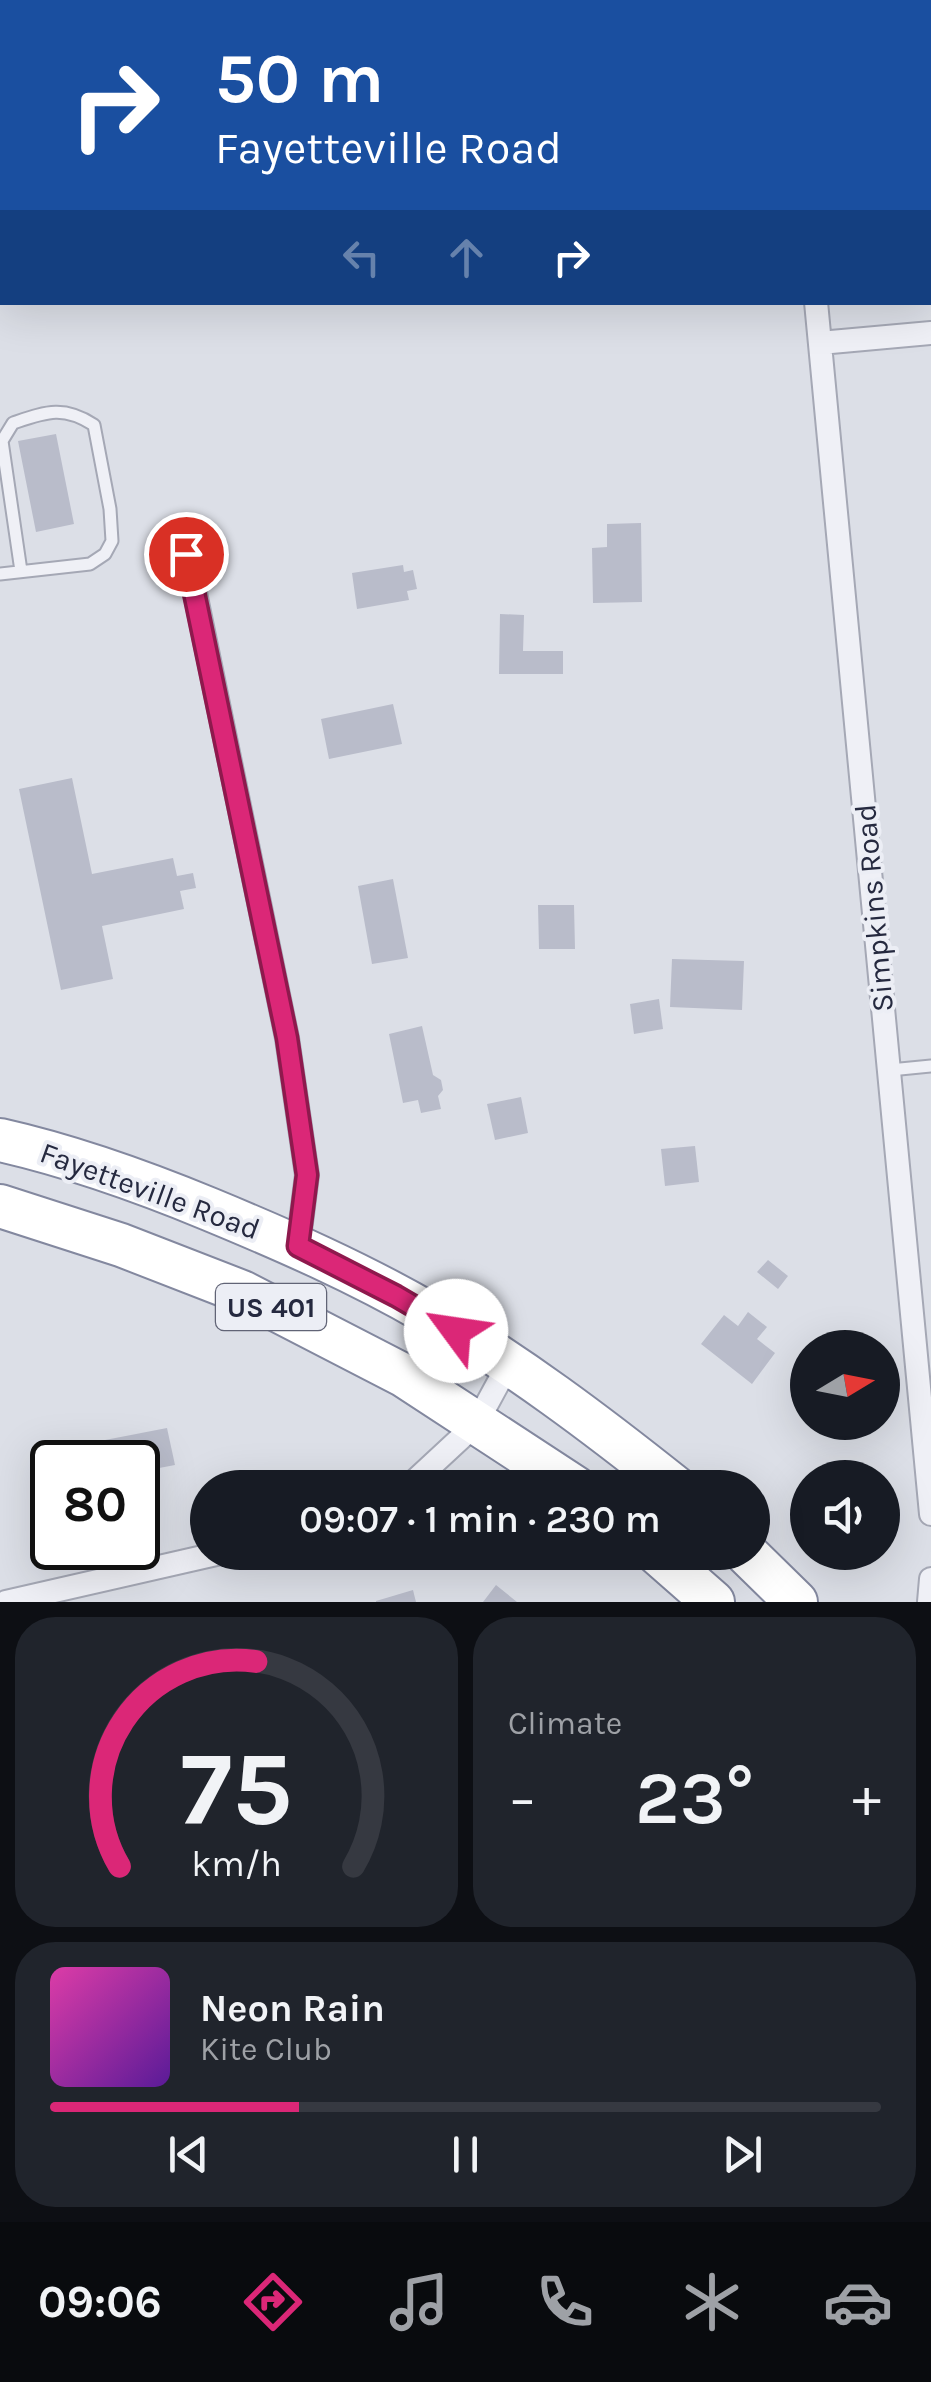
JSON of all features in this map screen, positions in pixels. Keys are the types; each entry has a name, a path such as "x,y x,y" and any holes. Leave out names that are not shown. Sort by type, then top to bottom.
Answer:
{"highway":[{"name":"Fayetteville Road","path":"0,1140 166,1192 298,1246 430,1314 586,1416 654,1470"},
{"name":"Fayetteville Road","path":"0,1206 121,1245 242,1292 403,1375 548,1470"},
{"path":"677,1570 713,1602"},
{"path":"763,1570 796,1602"}],"street":[{"name":"Simpkins Road","path":"816,305 931,1514"},
{"path":"820,344 931,333"},
{"name":"Fayetteville Road","path":"186,554 287,1038 307,1175 298,1246"},
{"path":"426,1470 476,1424 508,1364"},
{"path":"6,1602 190,1560"},
{"path":"929,1602 931,1579"}],"lane":[{"path":"0,574 90,564 106,554 112,541 103,459 94,425 74,412 44,412 13,423 2,441 20,571"},
{"path":"890,1070 931,1066"}],"building":[{"path":"56,434 74,524 36,532 18,441"},
{"path":"641,523 642,602 593,603 592,548 607,547 607,524"},
{"path":"403,565 404,572 413,570 417,589 407,591 409,600 357,609 352,573"},
{"path":"500,614 524,615 523,651 563,651 563,674 499,674"},
{"path":"393,704 402,744 329,759 321,719"},
{"path":"72,778 92,874 173,858 177,876 193,873 196,888 180,891 184,909 102,926 113,979 61,990 19,789"},
{"path":"393,879 408,958 372,964 358,886"},
{"path":"538,905 574,905 575,949 539,949"},
{"path":"672,959 744,961 742,1010 670,1007"},
{"path":"659,999 663,1029 634,1034 630,1004"},
{"path":"422,1026 433,1075 441,1080 443,1090 438,1096 441,1109 421,1113 418,1100 403,1103 389,1034"},
{"path":"521,1097 528,1133 495,1140 487,1104"},
{"path":"695,1146 699,1182 665,1186 661,1149"},
{"path":"768,1260 788,1276 778,1289 757,1272"},
{"path":"748,1312 767,1327 757,1339 775,1353 752,1384 701,1344 724,1315 738,1326"},
{"path":"167,1428 175,1465 160,1468 160,1440 105,1440"},
{"path":"496,1585 517,1602 483,1602"},
{"path":"413,1590 416,1602 376,1602 376,1601"}],"route":[{"path":"186,554 287,1038 307,1175 298,1246 456,1331"}]}
